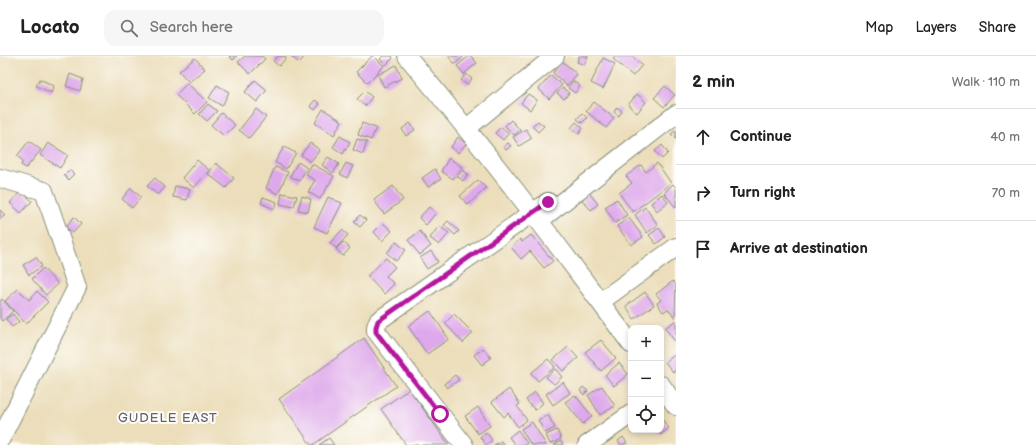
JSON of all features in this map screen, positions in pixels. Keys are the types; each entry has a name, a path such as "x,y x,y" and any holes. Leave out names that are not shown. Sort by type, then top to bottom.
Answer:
{"street":[{"path":"407,56 467,128 540,220 628,340"},
{"path":"467,128 555,56"},
{"path":"540,220 676,114"},
{"path":"0,178 44,191 77,287 0,440"},
{"path":"464,445 376,332 378,321 548,202"},
{"path":"600,302 676,247"},
{"path":"666,388 676,406"},
{"path":"587,445 628,416"}],"building":[{"path":"229,56 237,56 233,60"},
{"path":"245,56 262,56 265,59 250,74 238,62"},
{"path":"278,56 285,56 286,58 279,66 273,61"},
{"path":"291,56 305,56 299,63"},
{"path":"372,56 374,56 384,66 367,83 356,72"},
{"path":"383,56 392,56 393,58 386,65 380,59"},
{"path":"448,56 464,56 455,64"},
{"path":"471,56 477,63 464,74 457,66"},
{"path":"579,56 588,56 584,65 577,62"},
{"path":"615,56 631,56 642,65 633,76 613,59"},
{"path":"195,58 205,69 189,82 179,71"},
{"path":"603,58 615,64 603,89 591,83"},
{"path":"562,61 577,74 567,86 553,73"},
{"path":"396,65 402,78 384,87 378,75"},
{"path":"70,74 83,79 80,91 66,86"},
{"path":"466,74 472,79 467,85 461,80"},
{"path":"551,75 562,85 549,99 539,89"},
{"path":"40,79 54,86 51,93 36,86"},
{"path":"255,80 267,90 257,102 245,92"},
{"path":"573,81 580,86 575,93 568,88"},
{"path":"187,83 207,102 195,114 176,95"},
{"path":"217,85 229,92 222,106 209,98"},
{"path":"665,86 675,95 664,107 654,98"},
{"path":"563,88 569,93 564,99 557,93"},
{"path":"365,91 372,97 365,106 357,99"},
{"path":"528,94 537,100 530,110 521,103"},
{"path":"637,94 646,102 637,113 628,105"},
{"path":"315,100 320,104 315,110 310,106"},
{"path":"594,102 614,118 606,128 586,111"},
{"path":"208,104 217,111 207,121 199,114"},
{"path":"617,107 622,111 619,116 614,112"},
{"path":"256,109 266,117 249,138 239,130"},
{"path":"323,109 342,121 334,135 315,123"},
{"path":"221,113 235,125 224,136 211,125"},
{"path":"582,113 587,118 582,123 577,119"},
{"path":"511,120 520,130 514,135 505,126"},
{"path":"538,121 544,126 538,132 532,126"},
{"path":"576,122 583,128 579,134 571,128"},
{"path":"362,123 376,128 371,140 358,135"},
{"path":"410,123 415,130 406,136 402,129"},
{"path":"501,127 509,133 503,140 495,133"},
{"path":"526,129 532,138 519,146 513,137"},
{"path":"676,130 676,139 671,134"},
{"path":"340,136 350,142 343,154 333,147"},
{"path":"458,137 466,144 458,153 451,147"},
{"path":"357,139 367,142 363,154 353,150"},
{"path":"29,141 41,150 26,168 21,165 23,161 17,156"},
{"path":"48,143 68,155 60,168 40,155"},
{"path":"310,143 320,150 310,162 301,155"},
{"path":"508,143 511,146 506,150 503,147"},
{"path":"662,145 668,153 662,159 655,151"},
{"path":"284,147 296,153 286,169 275,162"},
{"path":"328,157 339,164 333,173 322,165"},
{"path":"449,158 462,167 453,179 441,171"},
{"path":"197,160 209,170 194,188 182,178"},
{"path":"298,162 307,168 299,181 290,176"},
{"path":"216,163 234,178 226,188 208,174"},
{"path":"346,163 353,166 347,178 340,174"},
{"path":"657,163 671,183 633,212 619,193 632,183 626,176 641,165 646,172"},
{"path":"312,164 334,176 320,199 308,192 315,180 306,175"},
{"path":"275,167 288,172 278,194 266,188"},
{"path":"435,169 441,179 428,187 422,178"},
{"path":"69,170 74,174 68,180 64,175"},
{"path":"463,170 468,174 463,181 457,176"},
{"path":"155,178 165,187 158,195 147,186"},
{"path":"478,180 486,188 468,205 460,196"},
{"path":"673,184 676,188 676,208 664,193"},
{"path":"175,186 190,189 187,200 173,197"},
{"path":"393,186 403,200 384,214 374,200"},
{"path":"131,188 141,197 132,208 122,199"},
{"path":"21,191 32,201 21,213 10,203"},
{"path":"282,193 297,196 294,207 280,204"},
{"path":"589,193 598,204 591,210 582,200"},
{"path":"662,194 668,202 657,211 651,203"},
{"path":"302,196 311,199 308,212 298,210"},
{"path":"263,197 277,202 274,209 261,203"},
{"path":"328,197 342,203 327,233 314,227"},
{"path":"617,199 627,215 615,223 605,207"},
{"path":"429,207 436,213 426,225 419,218"},
{"path":"645,207 658,225 647,233 635,215"},
{"path":"0,210 5,215 0,220"},
{"path":"360,215 366,220 360,227 354,222"},
{"path":"74,217 81,224 73,233 65,227"},
{"path":"629,218 643,237 631,245 617,226"},
{"path":"448,221 459,231 455,235 444,225"},
{"path":"383,223 392,231 382,241 374,232"},
{"path":"439,226 449,233 439,245 430,238"},
{"path":"659,228 665,237 656,244 649,235"},
{"path":"342,230 348,235 336,248 330,243"},
{"path":"420,231 431,246 420,255 408,240"},
{"path":"531,235 553,261 544,268 530,251 521,259 511,247 520,239 522,242"},
{"path":"343,242 350,248 343,256 336,249"},
{"path":"396,242 406,250 396,261 387,253"},
{"path":"431,251 438,262 427,269 420,258"},
{"path":"36,257 42,266 29,275 23,265"},
{"path":"386,258 395,267 386,276 394,284 384,294 367,276"},
{"path":"43,268 58,284 46,295 32,279"},
{"path":"673,281 676,285 675,318 668,309 663,312 657,303 661,300 656,294"},
{"path":"18,289 29,300 37,291 48,302 26,324 5,301"},
{"path":"645,292 654,305 634,319 626,306"},
{"path":"2,299 13,311 2,321 0,318 0,301"},
{"path":"430,311 449,339 427,354 408,326"},
{"path":"13,314 19,322 12,327 6,319"},
{"path":"454,314 473,333 463,343 445,323"},
{"path":"676,320 676,343 665,328"},
{"path":"364,338 396,386 311,445 279,399"},
{"path":"601,340 616,358 601,371 585,352"},
{"path":"568,347 578,358 563,371 553,360"},
{"path":"483,348 491,358 482,365 474,355"},
{"path":"676,354 676,370 673,372 665,362"},
{"path":"548,359 555,367 538,381 531,373"},
{"path":"619,363 628,374 614,386 605,375"},
{"path":"555,369 562,377 554,384 546,377"},
{"path":"455,375 459,380 447,388 444,384"},
{"path":"563,382 570,393 553,405 546,394"},
{"path":"602,386 615,406 600,415 588,395"},
{"path":"583,387 588,391 584,395 580,391"},
{"path":"409,389 449,445 406,445 381,409"},
{"path":"509,389 520,404 517,406 527,420 518,427 508,413 504,417 492,402"},
{"path":"535,392 543,403 535,410 526,400"},
{"path":"575,395 592,416 583,424 565,402"},
{"path":"478,407 490,426 478,434 465,416"},
{"path":"548,415 555,428 545,433 538,420"},
{"path":"532,422 546,445 531,445 521,429"},
{"path":"664,422 669,428 664,432"},
{"path":"518,430 527,443 525,445 515,445 509,437"},
{"path":"557,430 561,439 550,444 546,435"},
{"path":"486,432 492,440 486,445 480,437"},
{"path":"623,437 627,443 621,445 618,441"},
{"path":"329,438 334,445 319,445"},
{"path":"501,441 504,445 494,445"},
{"path":"561,441 563,445 554,445"}],"district":[{"name":"GUDELE EAST","path":"168,418"}],"route":[{"path":"440,414 376,332 378,321 548,202"}]}
